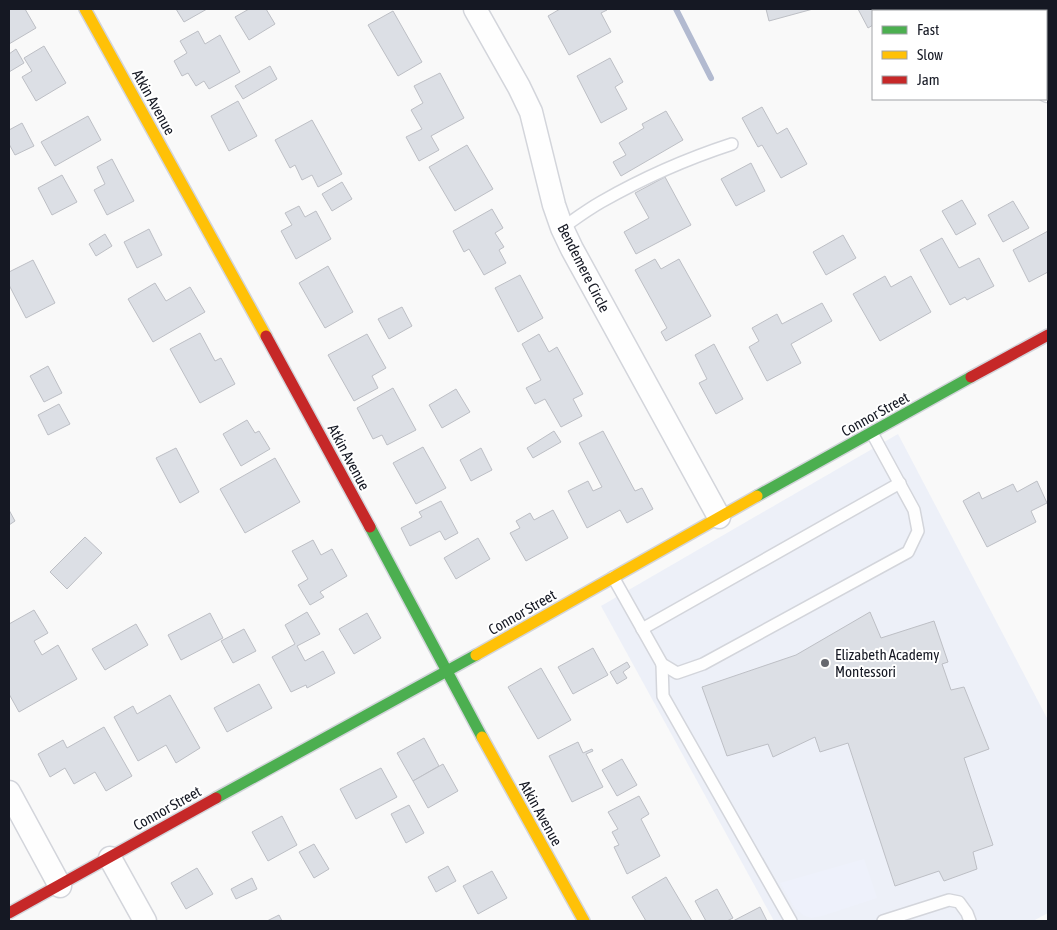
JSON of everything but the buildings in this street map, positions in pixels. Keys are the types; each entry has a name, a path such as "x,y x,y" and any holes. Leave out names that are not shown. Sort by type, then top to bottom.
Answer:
{"street":[{"name":"Atkin Avenue","path":"85,9 252,310 448,670 456,690 584,921"},
{"name":"Bendemere Circle","path":"476,9 531,112 554,205 572,249 719,517"},
{"name":"Connor Street","path":"9,913 1048,336"},
{"path":"9,792 60,886"},
{"path":"110,858 145,921"}],"lane":[{"path":"562,228 600,202 656,172 732,144"},
{"path":"662,664 677,673 703,664 908,552 918,531 914,510 872,433"},
{"path":"642,629 900,483"},
{"path":"613,577 662,664 663,696 791,921"},
{"path":"883,921 949,900 959,902 970,921"}],"shaded area":[{"name":"Elizabeth Academy Montessori","path":"898,434 1048,720 1048,913 1033,921 774,921 601,606"},
{"path":"864,859 877,898 822,916 811,918 795,909 780,883"}],"waterway":[{"path":"676,9 711,78"}],"traffic: fast":[{"path":"757,496 971,377"},
{"path":"370,527 482,737"},
{"path":"216,798 476,655"}],"traffic: slow":[{"path":"85,9 266,336"},
{"path":"476,655 757,496"},
{"path":"482,737 584,921"}],"traffic: jam":[{"path":"971,377 1048,335"},
{"path":"266,336 370,527"},
{"path":"9,913 216,798"}],"place":[{"name":"Elizabeth Academy Montessori","path":"825,663"}]}
